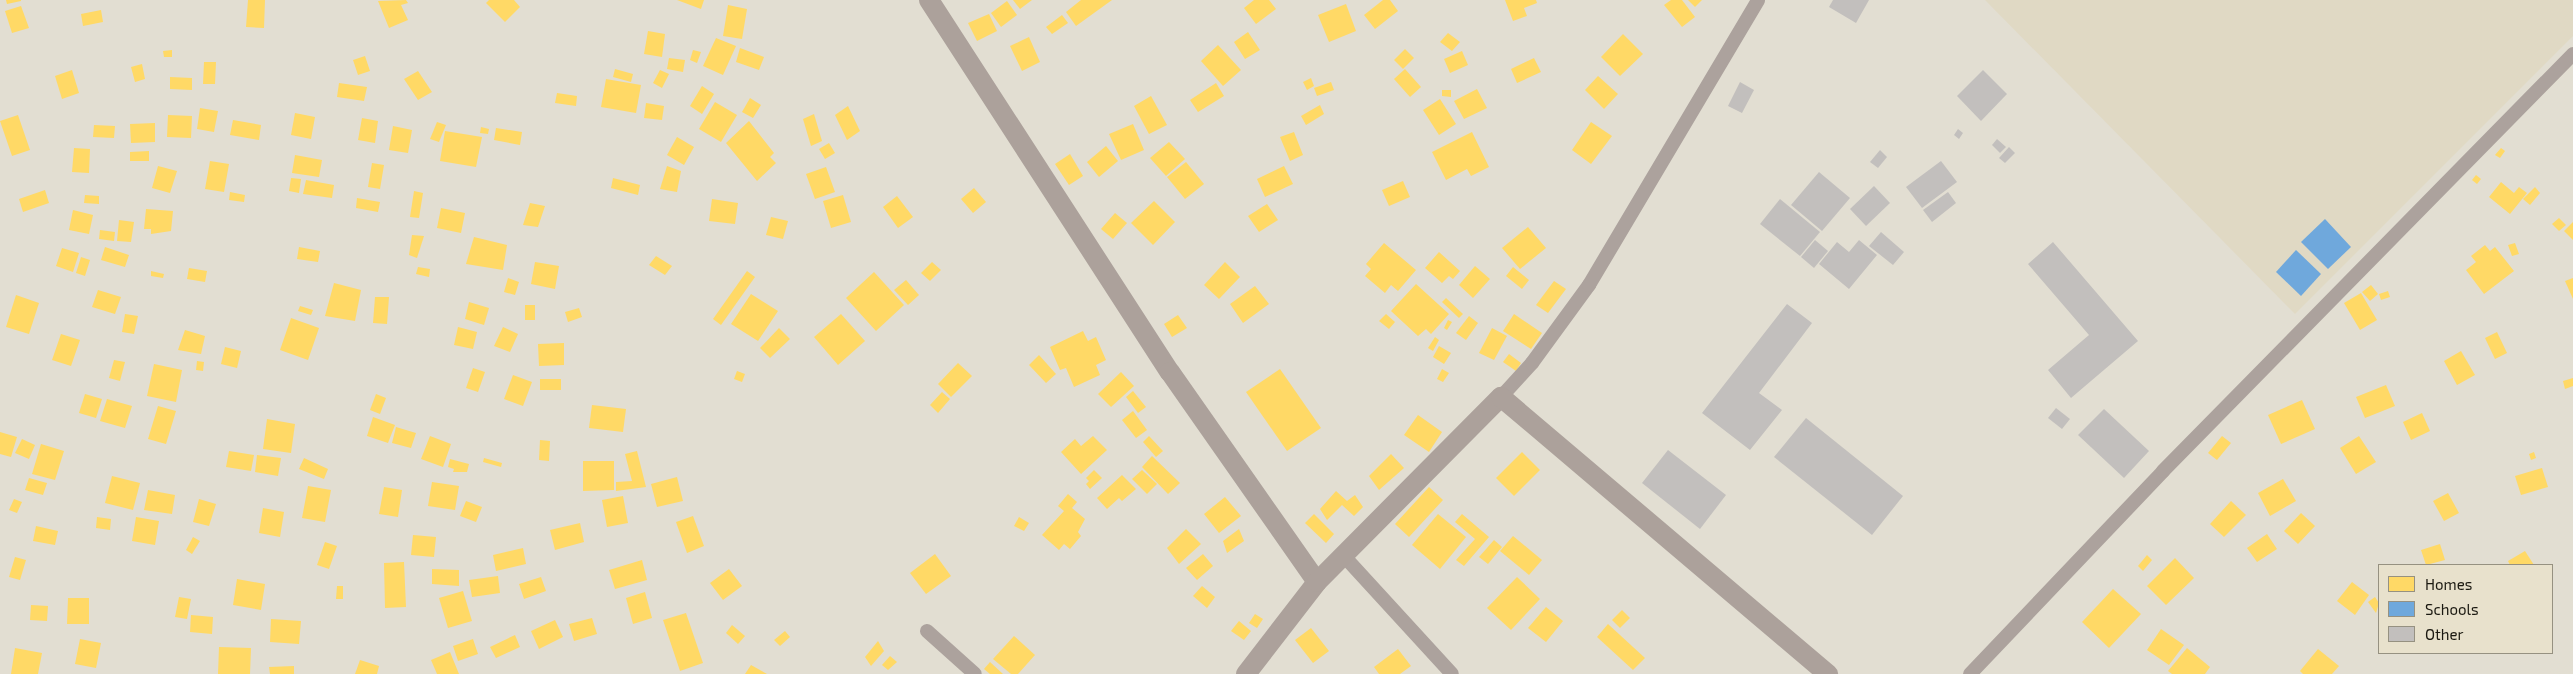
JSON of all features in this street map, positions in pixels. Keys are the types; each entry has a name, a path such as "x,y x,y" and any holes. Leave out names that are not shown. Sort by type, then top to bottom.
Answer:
{"street":[{"path":"930,0 1170,372 1317,582"},
{"path":"1246,674 1317,582 1501,397 1532,363 1589,285 1758,0"},
{"path":"1970,674 2163,471 2573,54"},
{"path":"1501,397 1828,674"},
{"path":"1343,556 1452,674"},
{"path":"927,631 975,674"}],"shaded area":[{"path":"1985,0 2573,0 2573,36 2295,314"}],"building: Homes":[{"path":"6,0 21,0 21,1 7,4"},
{"path":"248,0 265,0 264,28 246,27"},
{"path":"406,0 408,3 401,5 408,20 389,28 378,1"},
{"path":"489,0 514,0 520,7 505,22 486,3"},
{"path":"677,0 704,0 701,9"},
{"path":"1013,0 1032,0 1020,9"},
{"path":"1081,0 1112,0 1076,26 1066,12"},
{"path":"1254,0 1269,0 1276,9 1256,24 1244,8"},
{"path":"1383,0 1390,0 1398,11 1375,29 1364,15"},
{"path":"1505,0 1536,0 1537,3 1524,8 1527,16 1513,21"},
{"path":"1671,0 1682,0 1695,17 1682,27 1664,5"},
{"path":"1688,0 1702,0 1695,7"},
{"path":"1007,1 1017,15 1001,27 991,13"},
{"path":"1346,4 1356,31 1329,42 1318,15"},
{"path":"728,5 747,9 742,39 723,36"},
{"path":"21,6 29,28 12,33 5,11"},
{"path":"101,10 103,22 83,26 81,14"},
{"path":"989,14 997,31 977,41 968,23"},
{"path":"1062,15 1068,23 1052,34 1046,27"},
{"path":"648,31 665,34 662,57 644,54"},
{"path":"1248,32 1260,50 1245,59 1234,42"},
{"path":"1448,33 1460,42 1452,51 1440,42"},
{"path":"1623,34 1643,54 1620,76 1601,57"},
{"path":"1029,37 1040,62 1022,71 1010,46"},
{"path":"716,38 736,46 723,75 703,66"},
{"path":"1218,45 1241,70 1223,86 1201,61"},
{"path":"740,48 764,57 759,70 736,62"},
{"path":"1405,49 1414,58 1403,69 1394,60"},
{"path":"172,50 172,57 164,57 163,51"},
{"path":"693,50 701,52 697,63 690,60"},
{"path":"1462,51 1468,65 1450,73 1444,59"},
{"path":"365,56 370,71 358,75 353,60"},
{"path":"669,58 685,60 683,72 667,69"},
{"path":"1534,58 1541,72 1517,83 1511,69"},
{"path":"204,62 216,62 215,84 203,84"},
{"path":"142,64 145,79 135,82 131,67"},
{"path":"615,69 633,74 631,82 613,77"},
{"path":"1405,69 1421,87 1410,97 1394,79"},
{"path":"72,70 79,93 62,99 55,76"},
{"path":"660,70 669,74 662,88 653,83"},
{"path":"418,71 432,92 418,100 404,79"},
{"path":"1598,76 1618,94 1604,109 1585,90"},
{"path":"170,77 192,78 192,90 170,89"},
{"path":"1311,78 1314,86 1307,90 1303,82"},
{"path":"606,79 641,85 636,113 601,107"},
{"path":"1331,82 1334,90 1317,96 1314,88"},
{"path":"339,83 367,87 364,101 337,97"},
{"path":"1216,83 1224,96 1198,112 1190,100"},
{"path":"702,86 714,94 702,114 690,106"},
{"path":"1477,89 1487,108 1464,119 1454,101"},
{"path":"1442,90 1451,90 1451,97 1442,96"},
{"path":"557,93 577,96 576,106 555,103"},
{"path":"1151,96 1167,125 1149,134 1134,106"},
{"path":"750,98 761,105 753,118 742,112"},
{"path":"1440,99 1456,124 1439,135 1423,110"},
{"path":"715,102 737,115 721,142 699,129"},
{"path":"646,103 664,106 662,120 644,118"},
{"path":"1320,105 1324,114 1306,125 1301,116"},
{"path":"848,106 860,131 847,140 835,115"},
{"path":"200,108 218,111 214,132 197,129"},
{"path":"295,113 315,117 311,139 291,135"},
{"path":"814,114 822,141 811,146 803,119"},
{"path":"18,115 30,150 12,156 0,121"},
{"path":"168,115 192,116 191,138 167,137"},
{"path":"362,118 378,121 375,143 358,140"},
{"path":"233,120 261,125 259,140 230,135"},
{"path":"749,121 774,153 770,157 776,163 757,181 726,143"},
{"path":"437,122 446,125 439,142 430,139"},
{"path":"1591,122 1612,136 1591,164 1572,150"},
{"path":"155,123 155,142 131,143 130,124"},
{"path":"1133,124 1144,150 1121,160 1109,134"},
{"path":"94,125 115,126 114,138 93,137"},
{"path":"393,126 412,130 408,153 389,150"},
{"path":"481,127 489,129 488,134 480,133"},
{"path":"496,128 522,132 520,145 494,140"},
{"path":"445,131 482,137 476,167 440,161"},
{"path":"1294,132 1303,155 1290,161 1280,137"},
{"path":"1472,132 1489,167 1471,176 1467,169 1446,180 1432,152"},
{"path":"677,137 694,147 684,165 667,155"},
{"path":"1169,142 1185,159 1166,176 1150,158"},
{"path":"829,143 835,153 825,159 819,149"},
{"path":"1106,146 1118,161 1099,177 1087,162"},
{"path":"74,148 90,149 89,173 72,172"},
{"path":"2501,148 2505,151 2500,158 2495,155"},
{"path":"149,151 149,161 130,161 130,152"},
{"path":"1070,154 1083,176 1069,185 1055,164"},
{"path":"295,155 322,160 319,177 292,173"},
{"path":"210,161 229,164 224,192 205,189"},
{"path":"1186,162 1204,184 1185,199 1167,177"},
{"path":"372,163 384,165 380,189 368,187"},
{"path":"158,166 177,171 170,193 152,188"},
{"path":"667,166 681,171 677,192 660,189"},
{"path":"1284,166 1293,184 1265,197 1257,179"},
{"path":"826,167 835,192 815,199 806,174"},
{"path":"2476,175 2481,179 2477,184 2472,180"},
{"path":"291,178 301,179 299,193 289,191"},
{"path":"613,178 640,185 638,195 611,188"},
{"path":"306,180 334,185 332,198 303,194"},
{"path":"1403,181 1410,197 1389,206 1382,190"},
{"path":"2501,182 2514,193 2519,187 2527,193 2510,214 2489,197"},
{"path":"2535,187 2540,193 2530,205 2523,199"},
{"path":"974,188 986,202 973,213 961,199"},
{"path":"45,190 49,203 23,212 19,199"},
{"path":"414,191 423,193 419,218 410,217"},
{"path":"230,192 245,195 244,202 229,200"},
{"path":"85,195 99,196 99,204 84,203"},
{"path":"843,195 851,222 831,228 823,201"},
{"path":"897,196 913,217 898,228 883,207"},
{"path":"357,198 380,202 378,212 356,208"},
{"path":"712,199 738,203 735,224 709,221"},
{"path":"1154,201 1175,222 1153,245 1131,223"},
{"path":"530,203 545,206 538,227 523,225"},
{"path":"1267,204 1278,220 1259,232 1248,216"},
{"path":"441,208 465,213 461,233 437,228"},
{"path":"146,209 173,211 171,231 151,234 151,229 144,229"},
{"path":"73,210 93,215 89,234 69,230"},
{"path":"1115,213 1127,223 1113,239 1101,229"},
{"path":"771,217 788,221 783,239 766,235"},
{"path":"2559,218 2566,225 2559,231 2552,224"},
{"path":"119,220 134,222 131,242 117,241"},
{"path":"2573,222 2573,240 2564,231"},
{"path":"1528,227 1546,248 1520,269 1502,248"},
{"path":"100,230 115,232 114,241 99,239"},
{"path":"412,235 424,236 417,258 409,255"},
{"path":"474,237 507,245 503,270 466,264"},
{"path":"1384,243 1416,270 1398,291 1391,285 1385,293 1365,276 1371,269 1366,264"},
{"path":"2515,243 2519,254 2512,256 2508,245"},
{"path":"2485,245 2490,251 2495,247 2514,271 2484,294 2466,270 2476,262 2471,256"},
{"path":"105,247 129,255 125,267 101,260"},
{"path":"299,247 320,251 318,262 297,259"},
{"path":"62,248 79,253 73,272 56,266"},
{"path":"1439,252 1460,271 1453,279 1449,276 1442,283 1425,268"},
{"path":"656,256 672,266 665,275 649,265"},
{"path":"81,257 90,260 85,276 76,273"},
{"path":"535,262 559,266 555,289 531,284"},
{"path":"932,262 941,270 930,281 921,273"},
{"path":"1225,262 1240,277 1219,299 1204,285"},
{"path":"1475,266 1490,279 1473,298 1459,285"},
{"path":"418,267 430,269 429,277 416,274"},
{"path":"1513,267 1529,280 1522,289 1506,276"},
{"path":"189,268 207,271 205,282 187,279"},
{"path":"151,271 164,274 163,278 151,276"},
{"path":"747,271 755,277 721,325 713,319"},
{"path":"874,272 904,305 876,331 846,298"},
{"path":"508,278 519,282 515,295 504,292"},
{"path":"2573,278 2573,299 2565,281"},
{"path":"906,280 919,295 908,305 894,290"},
{"path":"1554,281 1566,289 1548,313 1536,305"},
{"path":"334,283 361,290 355,321 325,316"},
{"path":"1416,284 1449,314 1431,334 1426,329 1418,336 1391,311"},
{"path":"2371,285 2378,294 2370,301 2362,292"},
{"path":"1255,286 1269,304 1243,323 1230,304"},
{"path":"98,290 121,297 115,314 92,307"},
{"path":"2388,291 2390,297 2381,300 2379,294"},
{"path":"2361,293 2377,320 2360,330 2344,303"},
{"path":"751,294 778,311 758,341 731,324"},
{"path":"16,295 39,303 29,334 6,327"},
{"path":"375,297 389,297 387,324 373,323"},
{"path":"1446,298 1463,314 1459,318 1442,302"},
{"path":"469,302 489,308 484,325 465,319"},
{"path":"525,305 535,305 535,320 525,320"},
{"path":"300,306 313,310 311,315 298,311"},
{"path":"579,308 582,317 568,322 565,312"},
{"path":"125,314 138,316 134,334 122,332"},
{"path":"841,314 865,341 838,365 814,337"},
{"path":"1386,314 1395,322 1389,329 1379,321"},
{"path":"1514,314 1542,333 1531,349 1503,331"},
{"path":"1178,315 1187,328 1172,337 1164,324"},
{"path":"1469,316 1478,323 1466,340 1456,333"},
{"path":"291,318 319,328 308,360 280,350"},
{"path":"1448,320 1452,322 1447,330 1444,328"},
{"path":"458,327 477,332 473,349 454,345"},
{"path":"503,327 518,334 510,352 494,346"},
{"path":"779,328 790,339 770,358 760,348"},
{"path":"1492,328 1507,336 1494,360 1479,353"},
{"path":"185,330 205,336 201,354 178,350"},
{"path":"1083,331 1088,341 1096,337 1106,360 1096,365 1100,375 1074,387 1066,368 1060,370 1050,347"},
{"path":"2497,332 2507,353 2495,359 2485,338"},
{"path":"61,334 80,340 71,366 52,360"},
{"path":"1435,337 1439,340 1433,351 1428,348"},
{"path":"564,343 564,365 539,366 538,344"},
{"path":"1439,346 1451,353 1444,364 1433,357"},
{"path":"225,347 241,351 237,368 221,364"},
{"path":"2461,351 2475,375 2457,385 2444,361"},
{"path":"1509,354 1521,363 1516,371 1503,362"},
{"path":"1039,355 1056,374 1046,383 1029,365"},
{"path":"114,360 125,362 120,381 109,378"},
{"path":"197,361 204,362 203,371 196,370"},
{"path":"958,363 972,376 951,397 938,384"},
{"path":"154,364 182,370 176,402 147,396"},
{"path":"473,368 485,372 478,392 466,388"},
{"path":"1280,369 1321,428 1287,451 1246,392"},
{"path":"1442,369 1449,373 1443,382 1437,379"},
{"path":"737,371 745,374 742,382 734,379"},
{"path":"1121,372 1134,386 1111,407 1098,394"},
{"path":"513,375 532,382 523,406 504,399"},
{"path":"2573,378 2573,386 2565,389 2563,381"},
{"path":"540,379 561,379 561,390 540,390"},
{"path":"2386,385 2395,406 2365,418 2356,397"},
{"path":"1133,391 1146,407 1138,413 1126,397"},
{"path":"942,392 950,399 938,413 930,405"},
{"path":"85,394 102,399 96,418 79,413"},
{"path":"376,394 386,398 380,414 370,410"},
{"path":"107,399 132,406 125,428 100,421"},
{"path":"2302,400 2315,429 2281,444 2268,415"},
{"path":"592,405 626,409 623,432 589,428"},
{"path":"158,406 176,411 166,444 148,439"},
{"path":"1133,411 1147,430 1136,438 1122,420"},
{"path":"2422,413 2430,431 2411,440 2403,422"},
{"path":"1418,415 1442,432 1429,452 1404,435"},
{"path":"373,417 395,425 388,443 367,436"},
{"path":"267,419 295,424 291,453 263,449"},
{"path":"396,427 416,433 411,448 392,443"},
{"path":"0,432 17,437 11,457 0,454"},
{"path":"430,436 451,444 443,467 421,459"},
{"path":"1093,436 1107,450 1081,474 1061,452 1075,439 1081,446"},
{"path":"1149,436 1163,451 1156,457 1143,442"},
{"path":"2222,436 2231,443 2217,460 2208,453"},
{"path":"2359,436 2376,462 2356,474 2340,448"},
{"path":"22,439 35,445 29,459 15,453"},
{"path":"540,440 550,441 549,461 539,460"},
{"path":"41,444 64,451 55,480 32,474"},
{"path":"229,451 254,455 251,471 226,467"},
{"path":"637,451 646,487 616,491 616,482 632,481 625,454"},
{"path":"1522,452 1540,470 1514,496 1496,478"},
{"path":"2534,452 2536,458 2531,460 2529,454"},
{"path":"1391,454 1404,468 1379,490 1369,476"},
{"path":"257,455 281,458 278,476 255,472"},
{"path":"1152,456 1180,483 1168,494 1142,467"},
{"path":"304,458 328,469 324,479 299,469"},
{"path":"484,458 502,463 501,467 483,462"},
{"path":"450,459 469,464 467,472 453,472 454,469 448,467"},
{"path":"583,461 614,461 614,490 583,491"},
{"path":"2542,468 2548,487 2521,495 2515,476"},
{"path":"1094,470 1102,478 1090,489 1086,484 1089,481 1086,478"},
{"path":"1142,470 1157,484 1147,494 1132,479"},
{"path":"1122,475 1136,489 1122,501 1119,498 1107,509 1097,498"},
{"path":"112,476 140,483 133,510 105,503"},
{"path":"677,477 683,501 657,507 651,484"},
{"path":"29,478 47,483 43,495 25,490"},
{"path":"2283,479 2296,501 2270,516 2258,493"},
{"path":"432,482 459,486 455,510 428,506"},
{"path":"308,486 331,490 325,522 302,518"},
{"path":"384,487 402,490 398,517 379,514"},
{"path":"1429,487 1443,500 1409,537 1395,524"},
{"path":"148,490 175,495 172,514 144,510"},
{"path":"1336,491 1347,501 1355,495 1363,507 1354,516 1342,505 1327,520 1320,509"},
{"path":"2448,493 2459,513 2444,521 2433,501"},
{"path":"1068,494 1077,502 1072,508 1085,519 1078,532 1081,536 1070,549 1064,544 1059,550 1042,535 1064,511 1058,506"},
{"path":"623,496 628,523 607,527 602,500"},
{"path":"1225,497 1241,516 1219,533 1204,514"},
{"path":"14,499 22,502 17,513 9,510"},
{"path":"199,499 216,504 209,526 193,522"},
{"path":"466,501 482,507 476,522 460,516"},
{"path":"2231,501 2246,515 2224,537 2210,524"},
{"path":"263,508 284,512 280,537 259,533"},
{"path":"2301,513 2315,526 2298,544 2284,531"},
{"path":"1314,514 1334,534 1326,543 1305,523"},
{"path":"1438,514 1466,537 1440,569 1412,545"},
{"path":"1462,514 1489,537 1464,566 1456,560 1475,539 1455,522"},
{"path":"693,516 704,546 687,553 676,522"},
{"path":"97,517 111,519 110,530 96,528"},
{"path":"136,517 159,521 155,545 132,541"},
{"path":"1019,517 1029,523 1024,531 1014,526"},
{"path":"580,523 584,542 555,550 550,530"},
{"path":"36,526 58,531 55,545 33,541"},
{"path":"1186,529 1201,544 1179,564 1167,548"},
{"path":"1239,529 1244,541 1227,553 1223,541"},
{"path":"2267,534 2277,549 2257,562 2247,548"},
{"path":"413,535 436,537 434,557 411,555"},
{"path":"1513,536 1542,560 1529,575 1500,551"},
{"path":"193,537 200,541 192,554 186,550"},
{"path":"1494,540 1502,547 1488,564 1479,557"},
{"path":"325,542 337,546 329,569 317,565"},
{"path":"2440,544 2445,560 2426,564 2421,550"},
{"path":"523,548 526,564 496,571 493,555"},
{"path":"2525,551 2533,564 2510,564 2508,561"},
{"path":"935,554 951,576 926,594 910,573"},
{"path":"1203,554 1213,566 1197,580 1186,568"},
{"path":"2147,555 2152,560 2143,571 2138,566"},
{"path":"15,557 26,560 20,580 9,577"},
{"path":"2175,558 2194,578 2166,605 2147,586"},
{"path":"642,560 647,580 615,589 609,570"},
{"path":"404,562 406,607 385,608 384,563"},
{"path":"432,569 459,570 459,586 432,584"},
{"path":"729,569 742,586 723,600 710,583"},
{"path":"498,576 500,593 472,597 469,580"},
{"path":"541,577 546,591 524,599 519,584"},
{"path":"1517,577 1540,599 1511,630 1487,608"},
{"path":"237,579 265,584 261,610 233,605"},
{"path":"2352,582 2369,595 2355,615 2337,601"},
{"path":"337,586 343,586 343,599 336,599"},
{"path":"1202,586 1215,597 1207,608 1193,596"},
{"path":"2113,589 2141,614 2109,648 2082,622"},
{"path":"463,591 472,621 448,628 439,598"},
{"path":"645,592 652,618 633,624 626,598"},
{"path":"179,597 191,599 187,619 175,617"},
{"path":"2375,597 2378,602 2376,613 2368,602"},
{"path":"68,598 89,598 89,624 67,624"},
{"path":"31,605 48,606 47,621 30,620"},
{"path":"1546,607 1563,621 1546,642 1528,628"},
{"path":"1622,610 1630,618 1620,628 1612,620"},
{"path":"686,613 703,663 680,671 663,620"},
{"path":"1255,614 1263,619 1257,628 1249,623"},
{"path":"191,615 213,617 212,634 190,632"},
{"path":"592,618 597,634 574,641 569,624"},
{"path":"271,619 301,621 299,644 270,642"},
{"path":"555,620 563,637 539,649 531,631"},
{"path":"1239,621 1251,631 1244,640 1231,631"},
{"path":"1608,624 1645,658 1633,670 1597,637"},
{"path":"732,625 745,636 738,644 726,633"},
{"path":"1311,628 1329,651 1313,663 1295,640"},
{"path":"2161,629 2184,645 2169,665 2147,650"},
{"path":"785,631 790,637 780,646 774,640"},
{"path":"515,635 520,647 496,658 490,647"},
{"path":"1014,636 1035,655 1018,674 1011,674 993,659"},
{"path":"80,639 101,643 96,668 75,664"},
{"path":"473,639 478,654 458,661 453,646"},
{"path":"878,641 884,651 871,666 865,657"},
{"path":"219,647 251,648 250,674 218,674"},
{"path":"15,648 42,653 38,674 11,674"},
{"path":"2187,648 2210,667 2205,674 2172,674 2168,671"},
{"path":"1398,649 1411,666 1400,674 1379,674 1374,667"},
{"path":"2318,649 2339,666 2332,674 2303,674 2300,671"},
{"path":"450,652 459,674 437,674 431,660"},
{"path":"890,656 897,662 888,670 882,665"},
{"path":"360,660 379,666 377,674 355,674"},
{"path":"990,662 1003,674 990,674 984,669"},
{"path":"751,665 767,674 745,674"},
{"path":"294,666 294,674 270,674 269,667"}],"building: Schools":[{"path":"2325,219 2351,247 2328,269 2301,242"},
{"path":"2296,250 2321,274 2301,296 2276,272"}],"building: Other":[{"path":"1833,0 1869,0 1856,23 1829,7"},
{"path":"1983,70 2007,94 1981,121 1957,96"},
{"path":"1740,82 1754,90 1742,113 1728,106"},
{"path":"1958,129 1963,133 1959,139 1954,135"},
{"path":"1997,139 2006,147 2000,153 1992,145"},
{"path":"2009,147 2015,153 2005,163 1999,158"},
{"path":"1880,150 1887,157 1878,168 1870,162"},
{"path":"1941,161 1957,182 1922,208 1906,187"},
{"path":"1819,172 1850,198 1822,231 1791,205"},
{"path":"1874,186 1890,203 1866,226 1850,209"},
{"path":"1948,192 1956,203 1932,222 1923,210"},
{"path":"1780,199 1820,232 1800,256 1760,224"},
{"path":"1881,232 1904,252 1893,265 1869,246"},
{"path":"1815,240 1828,251 1814,268 1801,257"},
{"path":"1859,240 1877,255 1849,289 1819,264 1837,242 1849,252"},
{"path":"2053,242 2138,341 2071,398 2048,370 2089,335 2028,264"},
{"path":"1787,304 1812,323 1759,393 1782,410 1750,450 1702,413"},
{"path":"2056,408 2070,419 2062,429 2048,418"},
{"path":"2104,409 2149,451 2124,478 2078,435"},
{"path":"1806,418 1903,496 1872,535 1774,457"},
{"path":"1668,450 1726,495 1700,529 1642,483"}]}
